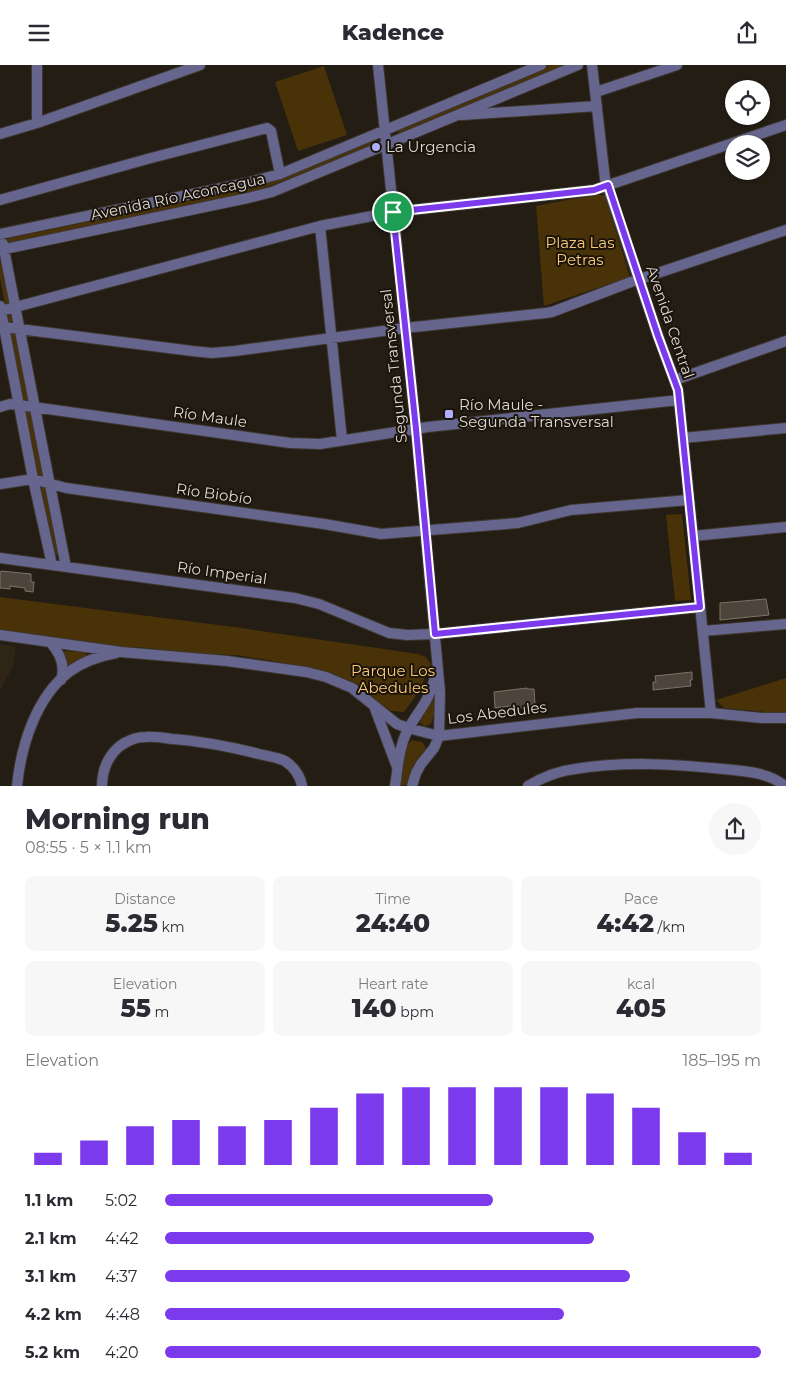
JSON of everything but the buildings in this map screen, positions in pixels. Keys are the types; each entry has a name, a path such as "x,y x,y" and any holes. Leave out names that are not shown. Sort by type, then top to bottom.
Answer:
{"street":[{"path":"37,65 38,123"},
{"path":"0,134 38,123 200,65"},
{"name":"Segunda Transversal","path":"378,65 416,429 438,665 440,692 439,736"},
{"name":"Avenida Río Aconcagua","path":"1,234 250,182 280,174 541,65"},
{"name":"Avenida Río Aconcagua","path":"2,249 248,199 300,181 578,65"},
{"name":"Avenida Central","path":"592,65 605,179 674,380 679,400 711,713"},
{"path":"596,92 677,65"},
{"path":"454,116 597,106"},
{"path":"52,565 2,327 0,308 15,307 320,226 393,212 594,190 786,125"},
{"path":"0,200 267,127 271,131 280,174"},
{"path":"320,226 342,440"},
{"path":"2,327 212,353 332,339 405,328 552,312 786,230"},
{"path":"1,234 2,249 36,407 66,567"},
{"path":"674,380 786,341"},
{"name":"Río Maule","path":"0,407 10,404 19,405 290,443 320,444 416,429 679,400"},
{"path":"683,438 786,428"},
{"name":"Río Biobío","path":"0,484 34,479 66,487 381,534 518,523 572,510 690,500"},
{"path":"693,536 786,527"},
{"name":"Río Imperial","path":"0,558 295,598 319,604 389,633 407,635 435,634 700,607"},
{"path":"702,631 786,624"},
{"name":"Los Abedules","path":"0,635 121,652 227,661 306,672 326,677 352,688 362,694 397,724 439,736 637,713 711,713 786,719"},
{"path":"50,642 57,649 61,657 63,665 60,680"},
{"path":"17,785 21,759 30,729 45,700 60,680 70,671 86,662 121,652"},
{"path":"396,785 400,750 408,728 432,687 438,665"},
{"path":"373,705 397,768"},
{"path":"412,785 416,773 434,748 439,736"},
{"path":"102,785 105,765 113,753 124,743 145,737 179,739 221,745 282,760 296,771 302,785"},
{"path":"528,785 550,775 574,769 619,765 667,764 762,775 785,785"}],"shaded area":[{"path":"0,644 16,646 13,667 0,690"}],"green space":[{"path":"549,65 570,65 426,125 398,134 399,129"},
{"path":"324,66 347,135 298,151 275,82"},
{"path":"377,136 377,144 250,193 0,245 0,240 252,188 283,177"},
{"name":"Plaza Las Petras","path":"598,194 605,196 630,277 544,306 536,206"},
{"path":"0,258 4,258 60,555 52,554 0,278"},
{"path":"682,514 691,600 675,601 666,515"},
{"name":"Parque Los Abedules","path":"0,597 234,627 418,654 426,657 431,664 418,693 404,712 392,711 380,705 356,684 307,668 235,655 122,647 0,630"},
{"path":"65,651 85,652 87,658 66,669 62,654"},
{"path":"786,678 786,714 724,708 716,700"},
{"path":"437,695 436,708 431,724 425,727 418,721 434,696"},
{"path":"412,740 422,742 426,748 415,762 406,785 400,786 403,756"}],"place":[{"name":"La Urgencia","path":"376,147"},
{"name":"Río Maule - Segunda Transversal","path":"449,414"}],"route":[{"path":"608,185 678,390 700,607 435,634 393,212 594,190 608,185"}]}
